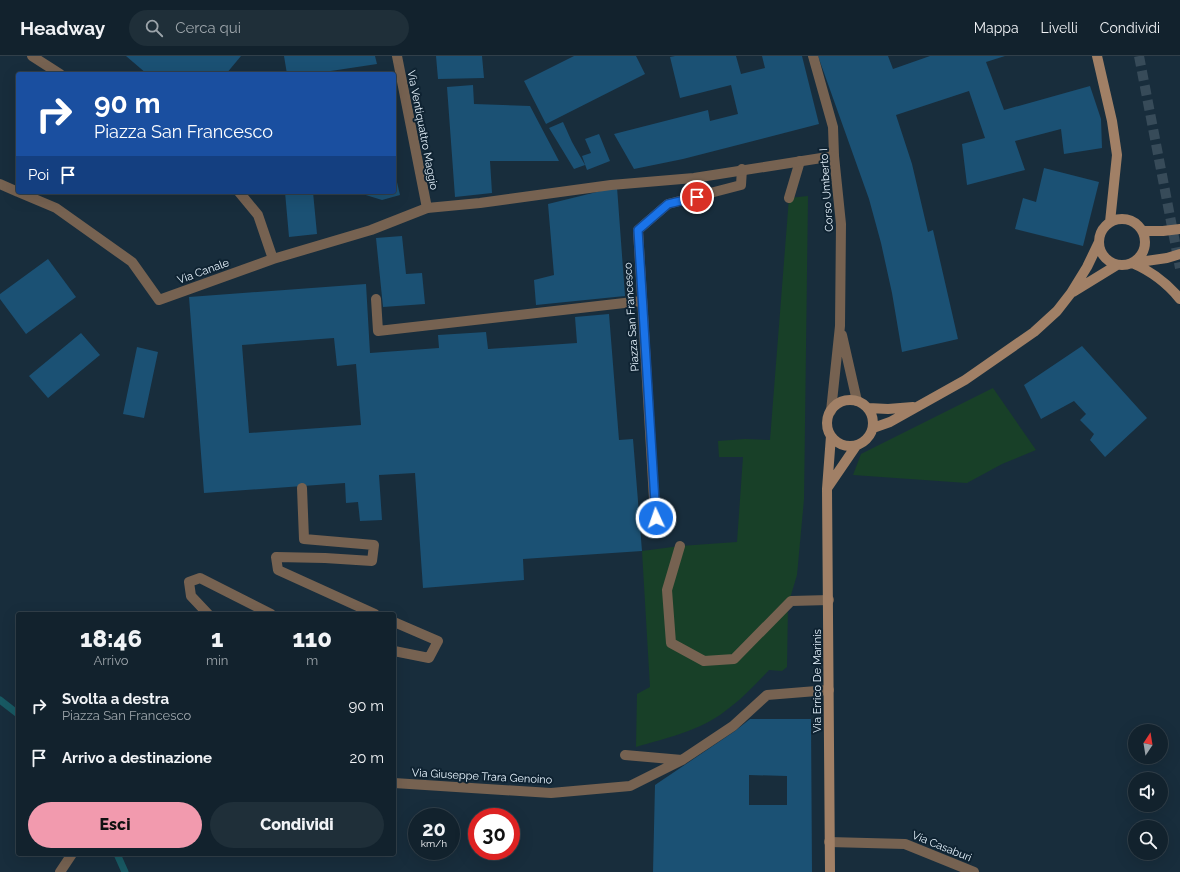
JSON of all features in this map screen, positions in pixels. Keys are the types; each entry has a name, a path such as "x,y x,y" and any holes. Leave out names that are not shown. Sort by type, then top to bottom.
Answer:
{"main road":[{"path":"1097,56 1112,121 1116,155 1110,222"},
{"path":"1132,263 1143,253 1145,246 1143,231 1138,225 1125,219 1117,219 1110,222 1104,227 1100,234 1099,242 1100,249 1110,262 1117,265 1125,265 1167,258 1180,254"},
{"path":"1143,231 1180,229"},
{"path":"873,428 890,422 965,380 1034,332 1057,311 1071,293 1087,267 1099,242"},
{"path":"1132,263 1146,269 1157,277 1180,299"},
{"path":"1071,293 1117,265"},
{"path":"856,446 842,445 836,442 828,430 828,417 836,405 842,402 857,401 868,408 888,409 917,406"},
{"path":"827,489 856,446 867,439 873,428 873,421 868,408"},
{"name":"Via Errico De Marinis","path":"830,872 827,489 831,436"}],"street":[{"path":"32,56 57,72"},
{"name":"Via Ventiquattro Maggio","path":"397,56 427,208"},
{"name":"Corso Umberto I","path":"813,56 833,127 834,156 842,224 840,326 831,411"},
{"path":"427,208 480,203 611,185 694,178 834,156"},
{"path":"789,198 800,161"},
{"name":"Piazza San Francesco","path":"656,533 638,230 668,204 741,185 742,170"},
{"name":"Via Canale","path":"0,184 16,191"},
{"name":"Via Canale","path":"23,194 56,208 132,262 160,300 273,259 371,230 427,208"},
{"path":"241,194 258,215 273,259"},
{"path":"376,299 378,331 642,301"},
{"name":"Corso Umberto I","path":"840,326 857,401"},
{"path":"302,488 304,540 374,545 372,561 276,557 278,570 371,612"},
{"path":"680,546 667,590 671,643 704,660 734,659 792,601 828,600"},
{"path":"205,612 191,596 189,582 200,578 267,612"},
{"path":"396,623 438,641 429,658 396,651"},
{"name":"Via Giuseppe Trara Genoino","path":"396,783 551,793 630,786 682,760 733,726 767,695 829,690"},
{"path":"625,755 682,760"},
{"name":"Via Casaburi","path":"830,842 905,844 974,872"},
{"path":"60,872 71,856"}],"green space":[{"path":"808,196 804,499 797,575 788,605 787,667 782,671 769,670 753,687 714,719 682,733 636,747 637,694 650,687 642,551 680,546 737,542 743,457 719,457 718,441 745,439 770,440 789,198"},
{"path":"993,388 1036,450 1002,464 967,483 853,475 861,454"}],"building":[{"path":"126,56 241,56 228,72 145,72"},
{"path":"284,56 375,56 377,64 324,72 287,72"},
{"path":"436,56 482,56 484,78 438,79"},
{"path":"574,56 636,56 645,74 546,124 524,81"},
{"path":"736,56 741,74 765,68 762,56 802,56 819,124 683,159 634,169 614,134 708,110 710,121 738,114 731,85 680,98 670,57"},
{"path":"818,56 888,56 893,69 930,56 1005,56 986,62 1004,110 1090,86 1101,119 1102,148 1064,154 1061,129 1015,141 1025,170 967,185 962,144 985,138 969,91 896,115 912,164 928,232 933,230 958,339 902,352 892,293 869,199"},
{"path":"473,85 474,104 530,106 559,161 490,161 492,193 455,197 447,87"},
{"path":"563,122 585,165 574,169 549,128"},
{"path":"599,134 610,161 587,170 582,156 591,153 585,139"},
{"path":"1044,168 1099,182 1083,246 1015,229 1023,198 1036,202"},
{"path":"396,178 400,195 382,200 362,194 396,194"},
{"path":"617,187 625,296 536,305 534,280 554,275 548,204"},
{"path":"285,194 313,194 317,234 289,237"},
{"path":"402,236 406,274 422,273 425,304 383,307 376,238"},
{"path":"48,259 76,297 26,334 0,299 0,294"},
{"path":"366,284 370,353 439,348 438,335 486,332 488,349 577,343 575,317 609,314 619,440 633,439 642,551 523,559 524,580 423,588 415,473 379,475 382,520 360,521 358,502 346,503 345,483 204,493 189,297","holes":["334,338 337,366 356,364 361,425 249,433 242,345"]},
{"path":"81,333 100,355 48,398 29,376"},
{"path":"1082,346 1147,418 1105,457 1090,440 1094,434 1080,420 1086,414 1074,401 1041,419 1024,385"},
{"path":"137,347 158,352 144,418 123,414"},
{"path":"750,719 811,719 812,872 653,872 655,785 735,731","holes":["749,775 787,776 787,805 749,805"]}],"waterway":[{"path":"0,700 16,712"},
{"path":"118,856 125,872"}],"tunnel":[{"path":"1139,56 1180,268"}],"route":[{"path":"656,518 638,230 668,204 697,197"}]}
